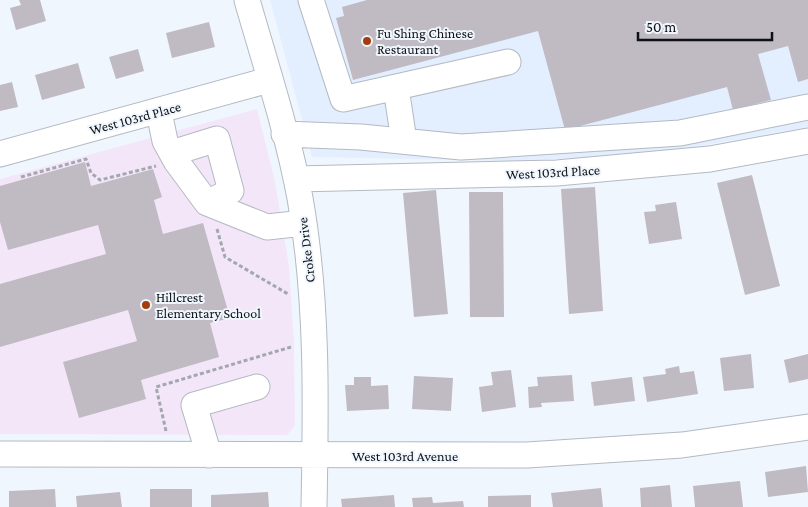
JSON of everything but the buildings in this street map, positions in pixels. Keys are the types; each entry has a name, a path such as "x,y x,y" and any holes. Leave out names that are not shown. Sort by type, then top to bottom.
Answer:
{"street":[{"path":"311,0 343,100 508,62"},
{"name":"Croke Drive","path":"255,2 269,80 296,179 304,223 311,283 316,379 314,507"},
{"name":"West 103rd Place","path":"0,154 159,112 269,80"},
{"path":"396,88 404,141"},
{"path":"284,134 361,137 461,147 680,133 808,107"},
{"path":"159,112 165,141 180,157 213,206 243,212 267,227 304,223"},
{"path":"180,157 217,139 231,191 213,206"},
{"name":"West 103rd Place","path":"296,179 556,173 710,159 808,141"},
{"path":"209,455 194,405 257,387"},
{"name":"West 103rd Avenue","path":"0,454 527,455 682,445 808,427"}],"path":[{"path":"21,176 86,159 90,173 100,180 180,157"},
{"path":"213,206 215,221 225,256 288,294"}],"shaded area":[{"path":"270,0 808,0 808,127 676,150 593,157 513,161 312,157"},
{"name":"Hillcrest Elementary School","path":"257,109 275,182 289,266 294,343 295,426 287,435 0,434 0,179"}],"place":[{"name":"Fu Shing Chinese Restaurant","path":"367,41"},
{"name":"Hillcrest Elementary School","path":"146,305"}]}
